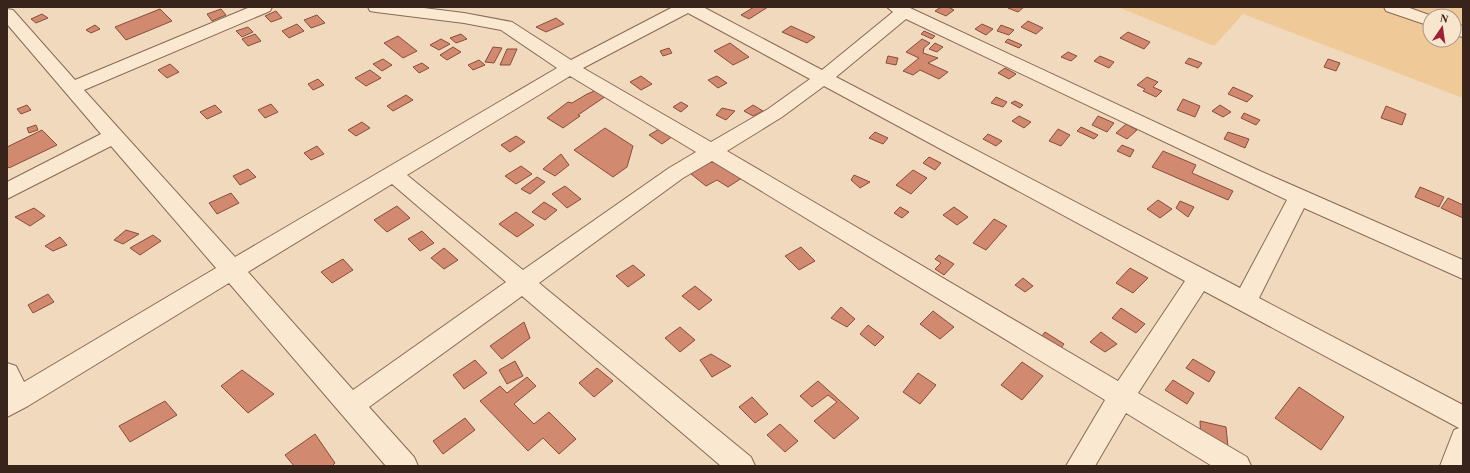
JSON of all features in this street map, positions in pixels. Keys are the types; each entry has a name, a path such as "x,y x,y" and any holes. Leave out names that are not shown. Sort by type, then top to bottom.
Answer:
{"street":[{"path":"72,88 264,7"},
{"path":"376,7 464,18 506,26 570,68 886,254 1237,466"},
{"path":"7,374 13,401 570,68 686,7"},
{"path":"690,7 822,79 1463,418"},
{"path":"1392,7 1422,18"},
{"path":"351,406 676,173 713,152 775,113 822,79 899,9 1299,196 1463,270"},
{"path":"7,14 404,466"},
{"path":"7,191 114,136"},
{"path":"393,174 741,466"},
{"path":"1245,302 1299,196"},
{"path":"1080,466 1121,397 1200,278"},
{"path":"1454,466 1463,439"}],"sand":[{"path":"1118,7 1463,7 1463,98 1243,14 1214,46"}],"building":[{"path":"754,7 768,7 749,19 741,15"},
{"path":"941,7 948,7 954,10 946,16 935,11"},
{"path":"1024,7 1018,12 1008,8"},
{"path":"160,9 172,21 126,40 115,27"},
{"path":"221,9 226,15 212,21 207,14"},
{"path":"276,11 282,18 271,22 265,16"},
{"path":"42,14 48,18 36,23 31,19"},
{"path":"317,15 325,23 311,28 304,20"},
{"path":"556,18 564,24 546,32 536,27"},
{"path":"1028,21 1043,28 1036,34 1021,27"},
{"path":"297,24 304,31 289,38 282,31"},
{"path":"982,24 993,29 986,35 975,29"},
{"path":"95,25 100,29 91,33 86,30"},
{"path":"1001,25 1014,30 1009,35 997,31"},
{"path":"791,26 815,37 807,43 782,32"},
{"path":"248,27 253,32 242,37 236,31"},
{"path":"924,31 935,36 932,39 921,34"},
{"path":"1128,32 1150,42 1144,49 1120,38"},
{"path":"255,34 261,41 248,46 242,39"},
{"path":"461,34 467,39 456,43 450,38"},
{"path":"398,36 417,51 403,58 384,43"},
{"path":"441,39 450,44 439,50 430,45"},
{"path":"922,39 930,43 924,48 923,53 938,58 928,63 948,72 939,79 920,70 913,75 903,71 919,58 906,52"},
{"path":"1008,39 1022,45 1019,48 1005,42"},
{"path":"730,43 749,57 733,65 714,51"},
{"path":"935,43 943,47 937,52 929,49"},
{"path":"453,47 461,52 447,60 440,55"},
{"path":"493,47 502,48 494,63 485,62"},
{"path":"669,48 672,53 663,56 660,51"},
{"path":"507,49 517,49 510,65 500,65"},
{"path":"1068,52 1077,56 1071,61 1061,57"},
{"path":"888,56 898,58 896,65 886,63"},
{"path":"1100,56 1114,62 1109,68 1094,61"},
{"path":"1189,58 1202,63 1198,68 1185,63"},
{"path":"383,59 392,65 382,71 373,64"},
{"path":"1328,59 1340,63 1336,71 1324,67"},
{"path":"479,60 485,65 473,70 468,65"},
{"path":"422,63 429,68 419,73 413,67"},
{"path":"170,64 179,72 167,78 158,70"},
{"path":"1005,68 1016,74 1009,79 998,73"},
{"path":"370,70 381,78 366,86 355,78"},
{"path":"641,76 652,84 641,90 630,82"},
{"path":"717,76 727,83 718,88 708,80"},
{"path":"1147,77 1158,82 1153,87 1162,91 1156,97 1143,91 1145,89 1137,85"},
{"path":"318,79 324,85 313,90 308,84"},
{"path":"1233,87 1253,96 1247,102 1228,94"},
{"path":"597,90 606,96 578,115 580,116 563,128 547,118 568,102 572,103"},
{"path":"406,95 413,100 393,111 387,106"},
{"path":"996,97 1007,102 1003,107 991,103"},
{"path":"1183,99 1200,106 1195,117 1177,110"},
{"path":"1015,101 1023,105 1020,108 1011,103"},
{"path":"681,102 688,106 681,112 673,107"},
{"path":"271,104 278,112 265,118 258,110"},
{"path":"27,105 31,110 21,114 17,109"},
{"path":"215,105 222,112 207,119 200,112"},
{"path":"753,105 763,111 753,116 744,111"},
{"path":"1220,105 1231,112 1223,117 1212,111"},
{"path":"1386,106 1406,114 1402,125 1381,118"},
{"path":"722,108 735,111 726,120 716,115"},
{"path":"1244,113 1260,120 1256,125 1241,118"},
{"path":"1019,116 1031,122 1024,128 1012,121"},
{"path":"1098,116 1114,123 1107,132 1092,125"},
{"path":"362,122 370,128 356,136 348,130"},
{"path":"1126,124 1137,130 1127,139 1116,133"},
{"path":"36,125 38,130 29,133 27,128"},
{"path":"1081,127 1098,135 1094,139 1077,131"},
{"path":"605,128 633,146 627,167 613,177 574,150"},
{"path":"661,128 673,136 662,144 649,135"},
{"path":"1058,129 1070,135 1061,146 1049,141"},
{"path":"42,130 57,145 9,168 7,166 7,147"},
{"path":"875,132 888,138 883,144 869,138"},
{"path":"1228,132 1249,139 1245,148 1224,139"},
{"path":"988,134 1002,141 996,146 983,139"},
{"path":"516,136 525,142 510,152 501,145"},
{"path":"1122,145 1134,150 1130,157 1117,151"},
{"path":"317,146 324,154 311,160 304,153"},
{"path":"1163,151 1196,165 1192,173 1233,191 1228,200 1152,167"},
{"path":"561,154 569,165 555,176 543,169"},
{"path":"929,157 941,163 935,170 923,163"},
{"path":"710,159 745,176 728,187 717,180 706,186 691,174"},
{"path":"521,166 532,174 516,184 505,176"},
{"path":"248,169 256,177 240,185 233,176"},
{"path":"913,170 927,178 911,194 896,185"},
{"path":"854,175 870,182 860,188 851,180"},
{"path":"537,177 545,182 530,194 521,189"},
{"path":"565,186 581,199 567,208 552,194"},
{"path":"1420,187 1444,197 1439,207 1415,197"},
{"path":"231,193 239,203 217,214 209,203"},
{"path":"1448,198 1463,205 1463,218 1441,208"},
{"path":"1158,200 1172,209 1160,218 1147,209"},
{"path":"1180,201 1194,207 1188,217 1176,208"},
{"path":"544,202 557,210 545,220 532,212"},
{"path":"397,206 410,218 387,232 374,220"},
{"path":"900,207 909,212 902,218 894,213"},
{"path":"954,207 968,217 957,225 943,215"},
{"path":"34,208 45,216 30,226 15,217"},
{"path":"516,212 534,225 517,237 499,224"},
{"path":"994,219 1007,226 986,250 973,243"},
{"path":"126,230 139,234 123,244 114,240"},
{"path":"422,231 434,243 420,251 408,239"},
{"path":"153,235 161,241 140,255 130,248"},
{"path":"60,237 67,245 53,251 45,246"},
{"path":"801,247 815,261 799,270 785,256"},
{"path":"444,248 458,260 444,269 431,258"},
{"path":"939,255 954,264 944,275 935,269 941,263 935,259"},
{"path":"343,259 353,270 332,283 321,272"},
{"path":"633,265 645,275 628,287 616,276"},
{"path":"1130,268 1148,278 1133,293 1116,283"},
{"path":"1023,278 1033,286 1025,292 1015,285"},
{"path":"695,286 712,300 699,310 682,296"},
{"path":"48,294 54,302 33,313 28,305"},
{"path":"841,307 855,319 847,327 831,318"},
{"path":"1121,308 1145,324 1136,333 1112,318"},
{"path":"933,311 954,327 940,339 920,324"},
{"path":"524,322 530,338 502,359 490,346"},
{"path":"868,325 884,337 875,346 860,334"},
{"path":"680,327 695,340 680,352 665,338"},
{"path":"1045,332 1064,344 1054,357 1035,345"},
{"path":"1101,332 1117,344 1105,352 1090,342"},
{"path":"711,354 731,366 712,377 700,360"},
{"path":"1193,359 1215,372 1209,382 1186,368"},
{"path":"475,360 487,373 464,389 453,375"},
{"path":"515,361 523,376 507,384 499,370"},
{"path":"1022,362 1043,376 1022,400 1001,385"},
{"path":"597,368 613,381 594,397 579,383"},
{"path":"242,370 274,394 248,413 221,386"},
{"path":"918,373 936,385 920,404 903,392"},
{"path":"527,377 536,386 514,404 534,424 549,412 576,439 559,454 543,438 528,451 480,401 500,386 507,393"},
{"path":"1173,380 1194,393 1187,404 1165,390"},
{"path":"818,381 859,418 834,439 814,421 837,402 828,395 812,407 800,396"},
{"path":"1299,387 1344,417 1321,450 1275,418"},
{"path":"752,397 768,414 755,423 739,407"},
{"path":"165,401 177,415 130,442 119,426"},
{"path":"465,418 475,430 443,454 433,441"},
{"path":"1200,421 1226,427 1228,447 1201,441"},
{"path":"780,424 798,441 785,452 767,435"},
{"path":"315,434 335,463 332,466 294,466 285,455"}]}
